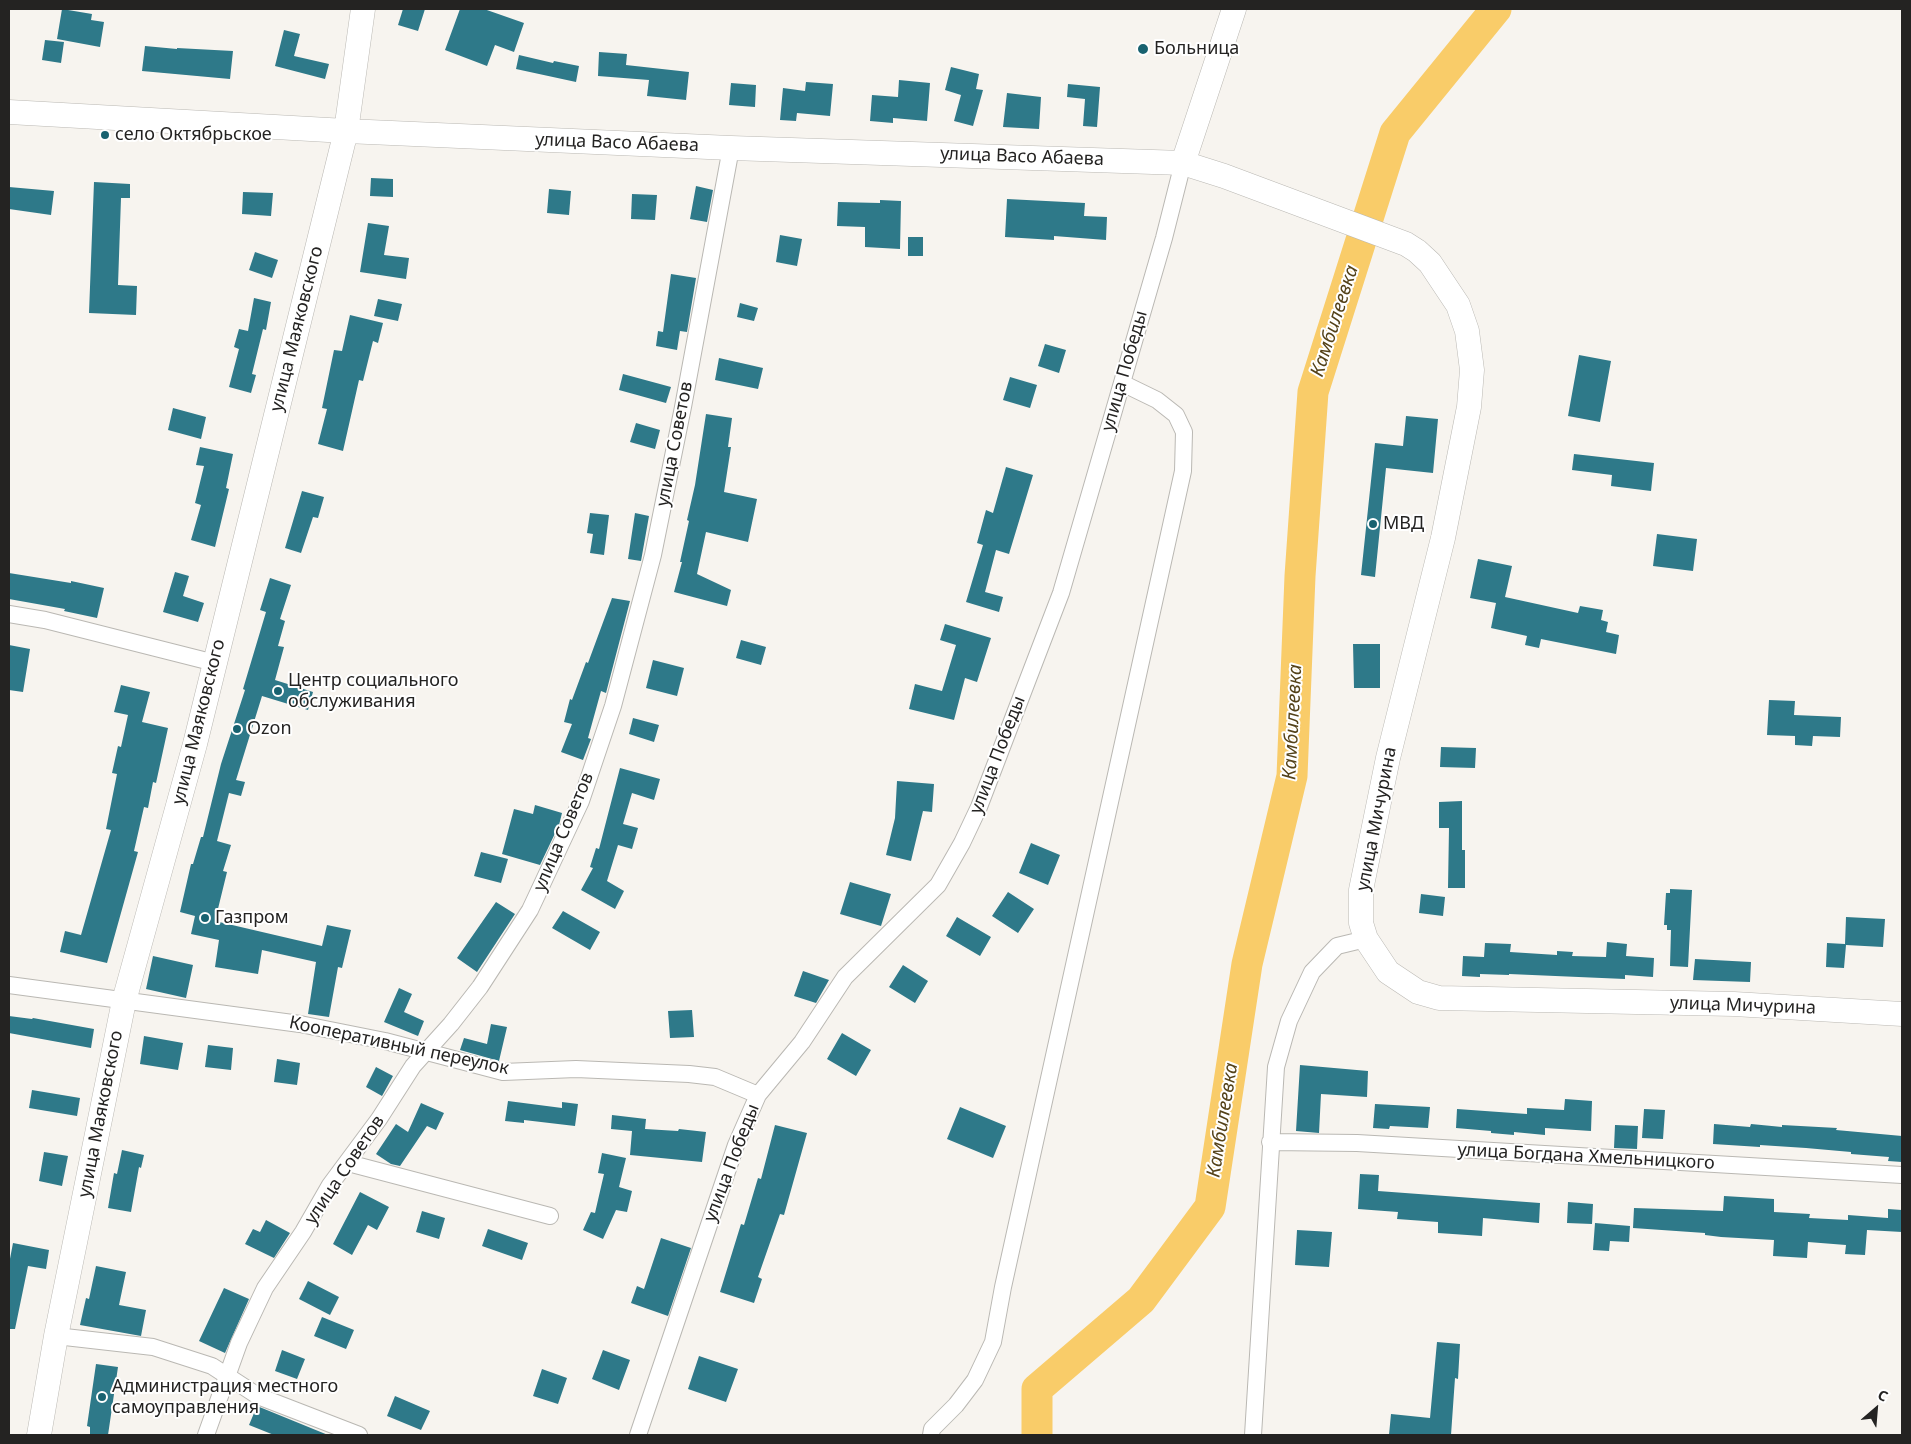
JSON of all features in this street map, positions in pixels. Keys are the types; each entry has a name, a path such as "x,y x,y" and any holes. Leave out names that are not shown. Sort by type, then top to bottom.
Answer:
{"street":[{"name":"улица Маяковского","path":"38,1435 56,1336 124,1000 195,744 346,131 363,9"},
{"name":"улица Победы","path":"638,1435 736,1145 758,1095 802,1042 845,977 938,885 962,843 979,807 1061,593 1164,238 1183,163 1234,9"},
{"name":"улица Васо Абаева","path":"9,112 346,131 732,148 1183,163 1224,176"},
{"name":"улица Советов","path":"206,1435 226,1374 265,1288 303,1232 330,1185 348,1163 425,1052 452,1024 480,988 530,910 581,801 613,706 653,555 732,148"},
{"name":"улица Мичурина","path":"1224,176 1391,237 1418,251 1430,263 1458,305 1467,331 1472,370 1469,407 1444,538 1388,758 1361,890 1361,923 1366,939 1388,972 1418,992 1439,998 1734,1004 1902,1014"},
{"path":"931,1435 932,1429 956,1405 975,1380 993,1342 1005,1278 1183,472 1184,432 1176,415 1157,400 1122,383"},
{"path":"9,614 45,620 215,664"},
{"path":"1253,1435 1276,1066 1289,1021 1312,972 1336,946 1366,939"},
{"name":"Кооперативный переулок","path":"9,985 300,1024 347,1033 503,1072 576,1069 688,1074 715,1077 758,1095"},
{"name":"улица Богдана Хмельницкого","path":"1270,1142 1356,1143 1902,1175"},
{"path":"348,1163 550,1216"},
{"path":"56,1336 153,1347 212,1366 258,1396 358,1435"}],"building":[{"path":"62,9 92,14 91,20 104,22 100,47 57,39"},
{"path":"403,9 425,9 418,31 398,25"},
{"path":"460,9 484,9 524,23 514,52 495,45 487,66 445,50"},
{"path":"284,30 300,34 294,56 329,64 325,79 275,66"},
{"path":"45,40 64,42 61,63 42,60"},
{"path":"145,46 233,51 230,79 142,71"},
{"path":"599,52 627,54 626,65 689,72 686,100 647,96 649,80 598,76"},
{"path":"519,55 553,63 554,61 579,66 576,82 516,69"},
{"path":"951,67 979,74 976,89 983,90 973,126 954,121 961,95 945,90"},
{"path":"899,80 930,83 927,121 893,118 893,123 870,121 872,95 898,97"},
{"path":"806,82 833,84 830,116 797,113 796,121 780,120 783,88 805,91"},
{"path":"731,83 756,85 755,107 729,105"},
{"path":"1068,84 1100,87 1097,127 1083,126 1085,99 1067,97"},
{"path":"1007,93 1041,97 1039,129 1003,127"},
{"path":"371,178 393,179 393,197 370,196"},
{"path":"94,182 130,184 130,198 121,198 118,285 137,286 136,315 89,313"},
{"path":"696,186 713,190 707,222 690,219"},
{"path":"9,187 54,191 51,215 9,209"},
{"path":"549,189 571,191 569,215 547,213"},
{"path":"243,192 273,193 271,216 242,214"},
{"path":"632,194 657,195 655,220 631,219"},
{"path":"1007,199 1085,203 1084,216 1107,217 1106,240 1054,236 1054,240 1005,237"},
{"path":"880,200 901,201 900,249 865,247 865,227 837,226 838,202 880,203"},
{"path":"368,223 389,226 384,255 409,258 406,279 360,272"},
{"path":"780,235 802,239 797,266 776,262"},
{"path":"908,237 923,237 923,256 908,256"},
{"path":"255,252 278,260 272,278 249,270"},
{"path":"671,274 696,278 687,332 680,331 677,350 656,346 658,331 663,332"},
{"path":"254,298 271,302 266,330 263,329 252,374 256,375 251,393 229,387 239,349 234,347 239,329 248,331"},
{"path":"378,299 402,304 398,321 374,316"},
{"path":"740,303 758,308 754,321 737,317"},
{"path":"350,315 383,323 378,343 373,341 363,381 359,380 343,451 318,444 327,409 322,408 334,350 342,351"},
{"path":"1045,344 1066,350 1059,373 1038,366"},
{"path":"1579,355 1611,361 1600,422 1568,416"},
{"path":"719,358 763,368 758,389 715,380"},
{"path":"623,374 671,387 666,403 619,390"},
{"path":"1010,377 1037,385 1030,408 1003,400"},
{"path":"173,408 206,417 201,439 168,430"},
{"path":"706,414 732,418 728,447 731,447 724,492 757,499 748,542 706,532 697,574 731,590 727,606 674,592 682,562 680,562 689,521 687,520 695,485"},
{"name":"МВД","path":"1406,416 1438,419 1433,473 1386,468 1375,577 1361,575 1375,443 1403,446"},
{"path":"636,423 660,430 655,449 630,442"},
{"path":"200,447 233,454 226,488 229,489 215,547 191,540 201,505 195,503 204,466 196,465"},
{"path":"1574,454 1654,463 1651,491 1611,486 1612,475 1572,470"},
{"path":"1006,467 1033,475 1009,554 996,550 985,592 1003,597 999,612 966,602 983,545 977,543 986,510 993,513"},
{"path":"302,491 324,497 318,518 313,517 301,553 285,548"},
{"path":"590,513 609,515 604,555 590,553 593,534 587,533"},
{"path":"635,513 649,516 641,561 628,559"},
{"path":"1657,534 1697,539 1693,571 1653,566"},
{"path":"1478,559 1512,566 1505,597 1578,613 1580,606 1603,610 1601,620 1608,622 1606,632 1619,635 1616,654 1541,639 1539,648 1525,645 1527,636 1491,628 1496,603 1470,598"},
{"path":"175,572 189,576 183,596 204,603 198,622 163,612"},
{"path":"9,573 71,583 71,581 104,588 97,618 64,611 65,609 9,599"},
{"path":"270,578 291,585 280,619 285,621 278,646 284,647 275,680 313,692 308,710 262,696 236,780 245,782 241,796 229,793 217,841 231,845 223,871 227,872 215,921 322,946 327,925 351,930 342,968 338,967 329,1017 308,1014 316,962 262,950 258,974 215,967 219,940 191,934 195,916 180,912 191,864 193,864 201,837 203,837 221,764 245,690 243,689 266,612 260,610"},
{"path":"612,598 630,601 606,693 601,691 588,738 591,739 583,760 561,752 572,724 564,722 570,699 572,700 586,662 588,663"},
{"path":"945,624 991,638 977,682 965,678 954,720 909,709 915,684 942,691 956,645 940,640"},
{"path":"741,640 766,647 761,665 736,658"},
{"path":"1353,644 1380,644 1380,688 1354,688"},
{"path":"9,645 30,649 23,692 9,690"},
{"path":"653,660 684,668 677,696 646,688"},
{"path":"121,685 150,692 142,722 168,728 156,783 153,782 148,808 144,807 134,851 138,852 107,963 60,952 65,931 81,935 111,830 106,829 117,774 112,773 118,746 121,747 128,715 114,712"},
{"path":"1769,700 1795,701 1794,715 1841,717 1840,737 1813,736 1812,746 1795,745 1795,736 1767,735"},
{"path":"633,718 659,725 654,742 629,734"},
{"path":"1441,747 1476,748 1475,768 1440,767"},
{"path":"620,768 660,779 654,800 632,793 623,824 638,828 632,849 618,845 607,881 624,891 615,909 581,890 593,868 590,867 596,848 599,849"},
{"path":"897,781 934,784 932,812 923,811 911,861 886,855 895,818"},
{"path":"1462,801 1462,850 1465,850 1465,888 1448,888 1449,828 1439,828 1439,802"},
{"path":"535,805 562,813 559,825 540,865 502,854 514,809 533,814"},
{"path":"1031,843 1060,855 1048,885 1019,873"},
{"path":"481,852 508,859 501,883 474,876"},
{"path":"850,882 891,894 881,926 840,914"},
{"path":"1670,889 1692,890 1688,967 1670,966 1671,930 1667,930 1667,925 1664,925 1666,893 1670,893"},
{"path":"1008,892 1034,909 1018,933 992,916"},
{"path":"1421,894 1445,897 1443,916 1419,913"},
{"path":"496,902 515,914 477,972 457,958"},
{"path":"563,911 600,932 590,950 552,928"},
{"path":"957,917 991,937 980,956 946,936"},
{"path":"1846,917 1885,919 1883,947 1846,945 1844,968 1826,967 1827,943 1845,944"},
{"path":"1607,942 1627,944 1626,956 1654,958 1653,977 1625,975 1625,979 1509,974 1480,974 1480,977 1462,976 1463,956 1484,957 1485,943 1511,944 1510,952 1557,955 1557,951 1573,952 1572,956 1606,957"},
{"path":"153,956 193,965 186,998 146,989"},
{"path":"1695,959 1751,962 1750,982 1693,980"},
{"path":"903,965 928,981 915,1003 889,987"},
{"path":"803,971 829,980 816,1003 794,996"},
{"path":"399,988 412,994 404,1012 424,1021 418,1036 384,1022"},
{"path":"692,1010 694,1037 670,1038 668,1011"},
{"path":"9,1016 33,1018 94,1029 91,1048 9,1033"},
{"path":"491,1024 507,1027 499,1061 460,1050 464,1038 487,1044"},
{"path":"842,1033 871,1050 856,1076 827,1059"},
{"path":"144,1036 183,1043 178,1070 140,1064"},
{"path":"208,1045 233,1048 231,1070 205,1067"},
{"path":"277,1059 300,1063 297,1085 274,1082"},
{"path":"1300,1065 1368,1071 1367,1097 1321,1094 1319,1133 1296,1131"},
{"path":"376,1067 393,1076 382,1096 366,1087"},
{"path":"32,1090 80,1098 77,1116 29,1108"},
{"path":"1565,1099 1592,1101 1591,1131 1545,1128 1545,1135 1514,1132 1514,1135 1456,1128 1457,1109 1527,1114 1527,1108 1564,1110"},
{"path":"508,1101 562,1108 562,1102 578,1104 575,1126 524,1120 524,1123 505,1121"},
{"path":"421,1103 444,1113 436,1130 427,1126 400,1166 391,1164 376,1154 396,1124 408,1132"},
{"path":"1375,1104 1430,1107 1428,1128 1390,1126 1389,1129 1373,1128"},
{"path":"960,1107 1006,1126 993,1158 947,1139"},
{"path":"1644,1109 1665,1110 1663,1139 1642,1138"},
{"path":"612,1115 646,1119 645,1129 678,1131 679,1129 706,1132 702,1162 630,1155 632,1131 611,1129"},
{"path":"1714,1124 1750,1127 1751,1124 1782,1127 1782,1125 1837,1128 1836,1130 1902,1136 1902,1162 1888,1161 1889,1157 1851,1154 1851,1152 1760,1145 1760,1147 1713,1144"},
{"path":"775,1125 807,1133 784,1215 780,1214 758,1277 762,1279 754,1303 720,1292 741,1224 744,1225 758,1178 761,1179"},
{"path":"1615,1125 1638,1126 1637,1149 1614,1148"},
{"path":"122,1150 144,1155 141,1168 139,1167 131,1212 108,1208 114,1173 117,1174"},
{"path":"44,1152 68,1156 62,1186 39,1181"},
{"path":"602,1153 626,1158 619,1187 632,1191 627,1212 616,1210 603,1239 583,1230 591,1212 595,1213 604,1174 598,1173"},
{"path":"1360,1174 1379,1175 1378,1191 1540,1203 1539,1223 1483,1218 1482,1236 1438,1233 1438,1222 1397,1219 1398,1212 1358,1209"},
{"path":"360,1192 389,1207 377,1230 368,1225 352,1255 333,1244"},
{"path":"1724,1196 1774,1199 1774,1212 1810,1214 1809,1218 1848,1220 1848,1215 1888,1218 1888,1209 1902,1210 1902,1232 1867,1230 1865,1255 1845,1254 1846,1245 1808,1242 1807,1258 1773,1256 1774,1240 1721,1237 1705,1235 1705,1233 1633,1228 1634,1208 1723,1211"},
{"path":"1568,1202 1593,1204 1592,1224 1567,1223"},
{"path":"422,1211 445,1218 439,1239 416,1232"},
{"path":"266,1220 290,1233 274,1258 245,1244 253,1229 260,1232"},
{"path":"1595,1223 1630,1226 1629,1242 1610,1241 1609,1251 1593,1250"},
{"path":"488,1229 528,1243 522,1260 482,1246"},
{"path":"1297,1230 1332,1232 1329,1267 1295,1265"},
{"path":"661,1238 691,1248 668,1316 631,1303 637,1286 644,1289"},
{"path":"13,1243 49,1250 46,1269 28,1266 15,1329 9,1329 9,1264"},
{"path":"96,1266 126,1272 119,1305 146,1310 141,1336 80,1325 86,1298 89,1299"},
{"path":"308,1281 339,1297 330,1315 299,1299"},
{"path":"224,1288 249,1299 225,1353 199,1341"},
{"path":"322,1317 354,1330 346,1349 314,1336"},
{"path":"1437,1342 1460,1344 1458,1379 1455,1378 1451,1435 1389,1435 1391,1414 1430,1418"},
{"path":"282,1350 305,1359 297,1379 275,1371"},
{"path":"603,1350 630,1360 619,1390 592,1379"},
{"path":"699,1356 738,1369 726,1402 688,1389"},
{"name":"Администрация местного самоуправления","path":"96,1364 118,1367 108,1435 90,1435 90,1427 87,1426"},
{"path":"542,1369 567,1378 558,1404 533,1396"},
{"path":"395,1396 430,1411 421,1430 387,1416"},
{"path":"257,1406 328,1435 274,1435 249,1425"}],"waterway":[{"name":"Камбилеевка","path":"1037,1435 1037,1389 1141,1300 1210,1207 1247,964 1292,776 1300,576 1313,392 1395,133 1496,9"}],"place":[{"name":"Больница","path":"1143,49"},
{"name":"село Октябрьское","path":"105,135"},
{"name":"МВД","path":"1373,524"},
{"name":"Центр социального обслуживания","path":"278,691"},
{"name":"Ozon","path":"237,729"},
{"name":"Газпром","path":"205,918"},
{"name":"Администрация местного самоуправления","path":"102,1397"}]}
